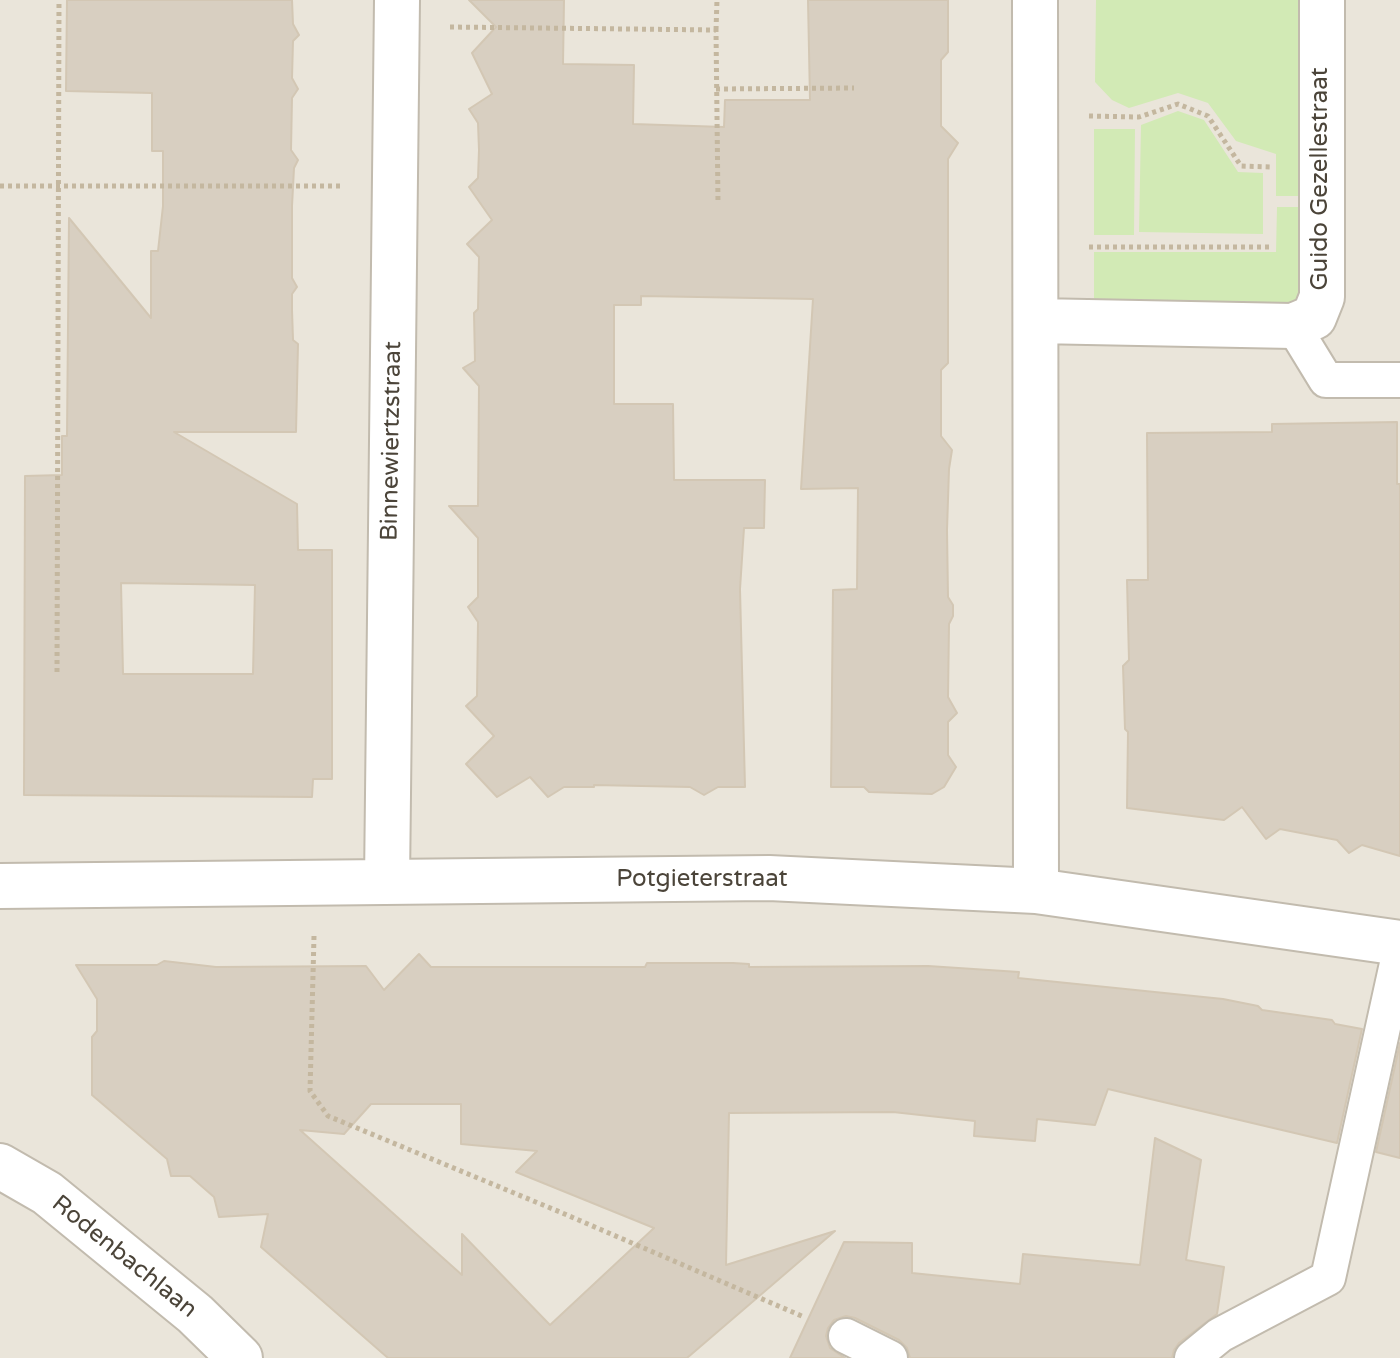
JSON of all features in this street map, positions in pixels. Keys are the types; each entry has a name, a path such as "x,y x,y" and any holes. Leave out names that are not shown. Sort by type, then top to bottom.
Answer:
{"street":[{"path":"1035,0 1036,891"},
{"name":"Guido Gezellestraat","path":"1293,326 1314,317 1322,297 1322,0"},
{"name":"Binnewiertzstraat","path":"387,882 397,13"},
{"path":"1036,321 1293,326"},
{"name":"Potgieterstraat","path":"0,886 769,878 1036,891 1400,943"},
{"name":"Rodenbachlaan","path":"0,1166 47,1193 195,1314 240,1358"}],"lane":[{"path":"1293,326 1326,380 1400,380"},
{"path":"1192,1358 1220,1335 1328,1278 1400,950"},
{"path":"846,1336 890,1358"}],"path":[{"path":"57,672 59,0"},
{"path":"717,0 718,203"},
{"path":"397,13 716,30"},
{"path":"716,89 854,88"},
{"path":"1036,114 1139,117 1178,104 1208,116 1241,166 1270,166 1270,203 1322,203"},
{"path":"0,186 395,186"},
{"path":"1036,247 1270,248 1270,233"},
{"path":"315,883 310,1091 328,1116 575,1218 846,1336"}],"shaded area":[{"path":"0,0 1400,0 1400,1358 0,1358"}],"green space":[{"path":"1096,0 1313,0 1312,196 1276,196 1276,154 1236,141 1208,103 1178,93 1129,108 1112,100 1095,82"},
{"path":"1178,111 1204,120 1238,172 1263,173 1263,234 1139,232 1141,125"},
{"path":"1094,129 1135,129 1134,235 1094,235"},
{"path":"1277,207 1311,207 1311,293 1294,309 1094,309 1094,252 1276,252"}],"building":[{"path":"67,0 292,0 293,24 299,35 293,41 292,78 298,89 292,98 291,150 298,160 294,168 292,206 292,278 297,287 292,294 293,340 298,344 296,432 174,432 297,504 298,550 332,550 332,779 313,779 312,797 24,795 25,476 62,475 62,436 67,436 69,218 151,318 151,251 158,251 163,206 163,151 152,151 152,93 66,91","holes":["121,583 255,585 253,674 123,674"]},
{"path":"469,0 564,0 563,64 634,65 633,124 724,127 725,100 810,100 808,0 948,0 948,52 941,60 941,126 958,143 948,159 948,363 941,370 941,436 952,450 947,530 948,597 953,605 949,624 948,697 957,713 948,722 948,755 956,767 944,787 932,794 831,787 833,590 857,589 858,488 801,489 813,299 641,296 641,305 614,305 614,404 673,404 674,480 765,480 764,528 744,528 740,589 745,787 718,787 704,795 690,787 594,785 564,787 548,797 530,777 497,797 466,764 494,736 466,706 477,696 478,622 468,607 478,597 478,538 449,506 478,506 479,386 463,368 475,361 474,313 478,309 479,257 467,244 492,220 469,187 478,178 479,150 478,123 469,109 492,94 472,53 496,27"},
{"path":"1397,422 1397,484 1400,484 1400,856 1362,845 1349,853 1337,840 1280,829 1266,839 1242,807 1224,820 1127,808 1128,732 1125,729 1123,666 1129,660 1127,580 1148,580 1147,433 1272,432 1272,424"},
{"path":"419,954 431,967 645,967 647,963 733,963 749,964 749,967 928,966 1019,972 1018,978 1223,999 1258,1006 1262,1010 1332,1020 1335,1024 1362,1029 1337,1143 1108,1089 1095,1125 1037,1119 1035,1141 974,1136 975,1121 893,1112 729,1113 726,1265 835,1231 687,1358 388,1358 261,1247 268,1214 219,1217 214,1197 190,1176 171,1176 167,1159 92,1095 92,1037 97,1031 97,999 76,965 157,965 164,961 216,967 366,966 384,990","holes":["371,1104 461,1104 461,1144 537,1151 516,1172 654,1228 550,1325 462,1234 462,1275 300,1130 344,1134"]},
{"path":"1400,1043 1400,1158 1376,1152"},
{"path":"1155,1138 1201,1160 1186,1260 1224,1267 1217,1314 1179,1343 1172,1358 910,1358 907,1348 899,1340 846,1316 834,1320 826,1336 830,1348 845,1358 790,1358 844,1242 912,1243 912,1273 1020,1284 1023,1254 1140,1265"}]}
